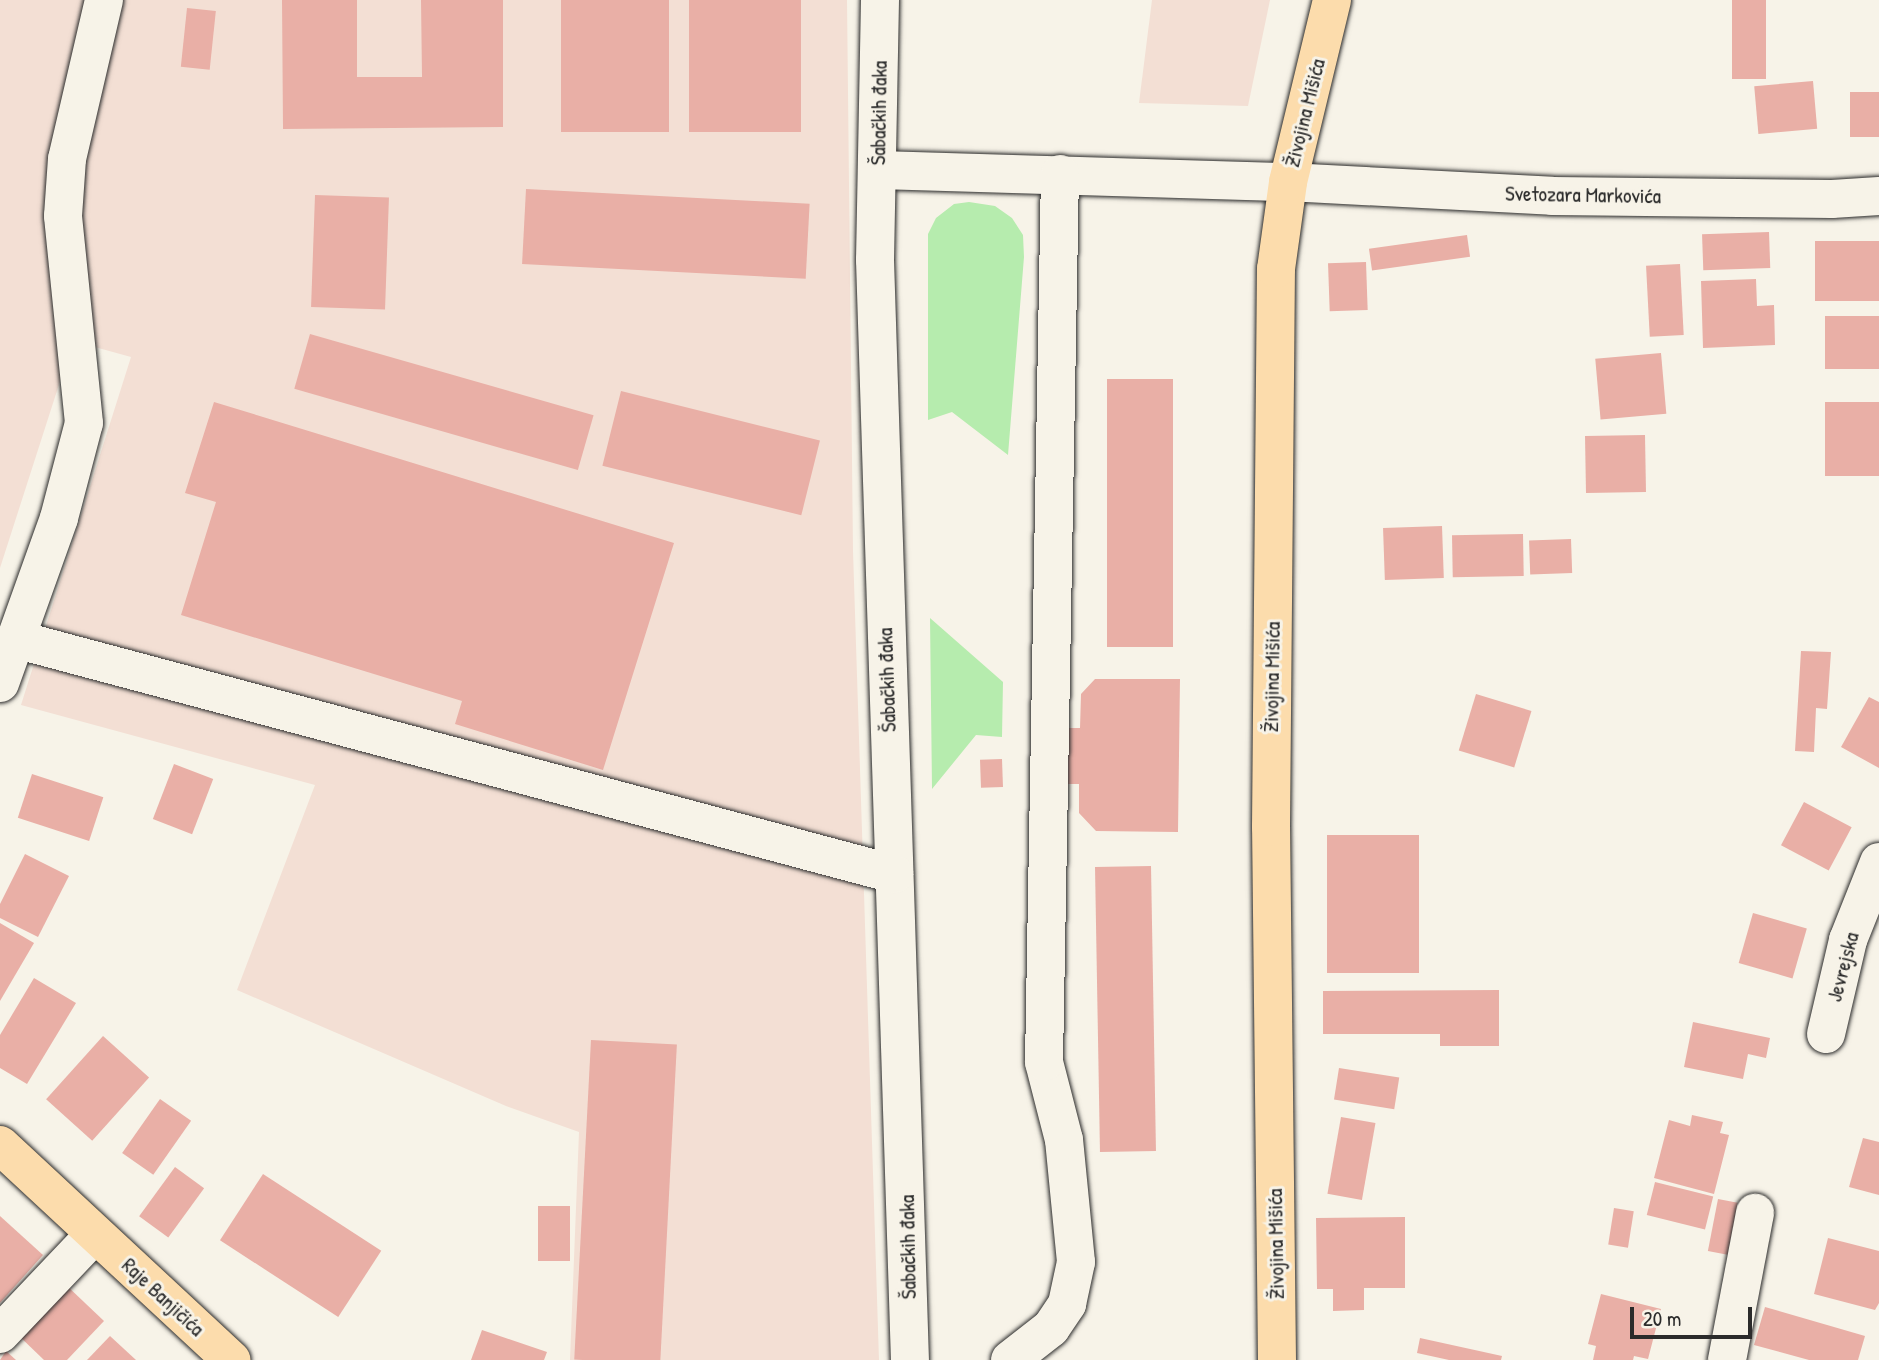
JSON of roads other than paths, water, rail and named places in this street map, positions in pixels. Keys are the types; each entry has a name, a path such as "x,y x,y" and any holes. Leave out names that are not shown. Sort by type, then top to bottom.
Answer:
{"main road":[{"name":"Živojina Mišića","path":"1277,1360 1272,637 1276,270 1288,182 1332,0"},
{"name":"Raje Banjičića","path":"0,1145 231,1360"}],"street":[{"path":"0,684 59,518 83,423 63,216 67,159 104,0"},
{"name":"Šabačkih đaka","path":"880,0 879,170 875,260 910,1360"},
{"name":"Svetozara Markovića","path":"879,170 1288,182 1552,196 1832,199 1879,196"},
{"path":"1010,1360 1051,1328 1068,1304 1076,1262 1064,1140 1044,1062 1060,174"},
{"path":"15,639 894,874"},
{"name":"Jevrejska","path":"1826,1034 1848,940 1879,862"},
{"path":"1727,1360 1755,1213"},
{"path":"0,1334 94,1235"}]}
